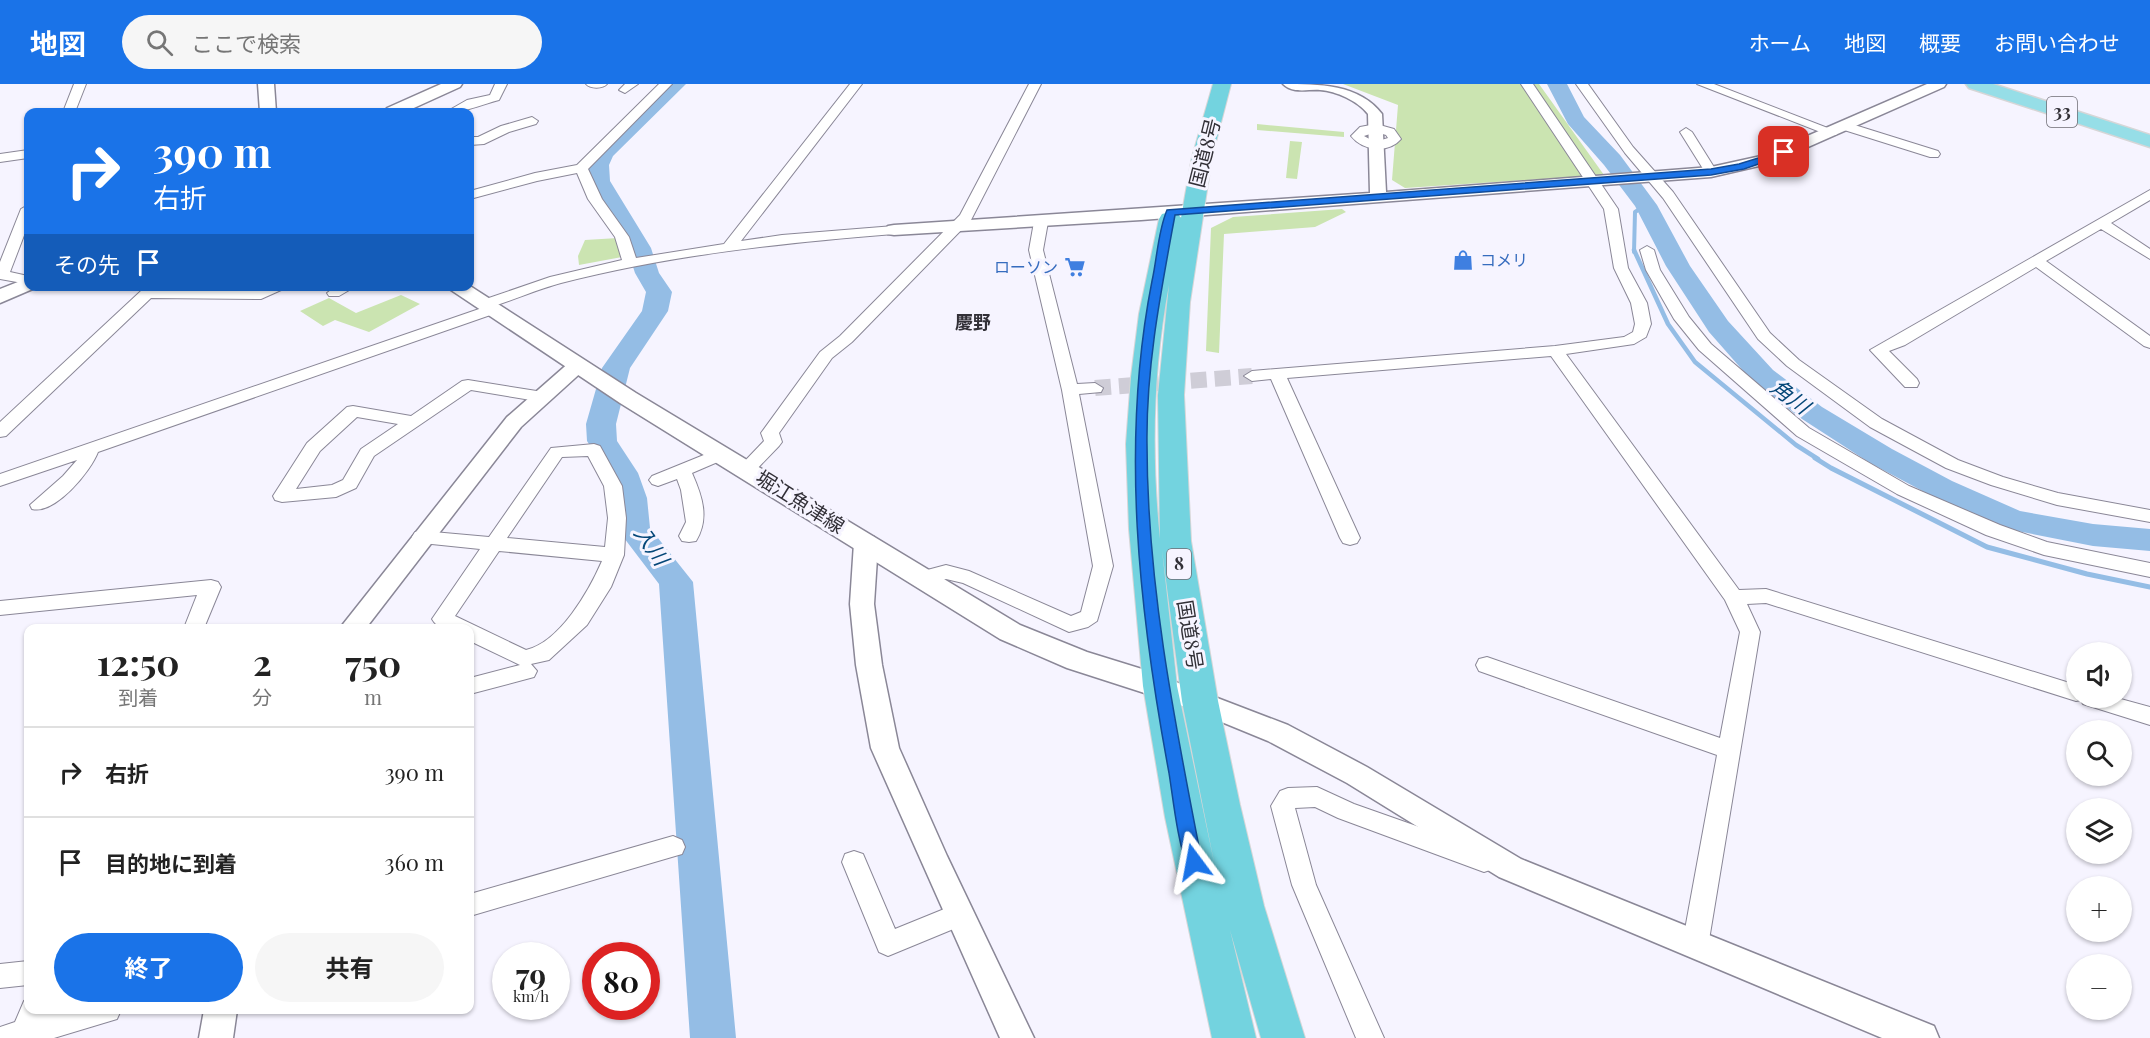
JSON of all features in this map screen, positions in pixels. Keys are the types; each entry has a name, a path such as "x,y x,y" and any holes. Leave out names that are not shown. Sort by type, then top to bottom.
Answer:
{"highway":[{"name":"国道8号","path":"1201,84 1182,158 1172,416 1176,541 1200,701 1221,805 1244,906 1283,1038"},
{"name":"国道8号","path":"1222,84 1202,157 1181,212 1151,314 1140,444 1144,529 1160,686 1184,818 1234,1038"}],"main road":[{"path":"266,84 267,108"},
{"path":"402,108 454,84"},
{"name":"33","path":"1975,84 2150,141"},
{"path":"0,297 24,284"},
{"name":"堀江魚津線","path":"463,291 628,398 1010,632 1077,660 1160,686"}],"street":[{"path":"71,108 80,84"},
{"path":"460,108 471,103 495,98 501,84"},
{"path":"592,84 602,84"},
{"path":"474,194 535,177 581,168 666,84"},
{"path":"730,246 856,84"},
{"path":"747,469 773,442 770,433 826,355 846,339 966,217 1035,84"},
{"path":"1290,84 1309,87 1319,85 1363,100 1371,106 1376,114 1378,198"},
{"path":"1252,376 1555,351 1628,341 1640,334 1644,324 1639,303 1621,267 1611,209 1527,84"},
{"path":"1582,84 1597,108 1652,178 1764,336 1794,363 1876,423 1952,464 1997,481 2057,499 2150,516"},
{"path":"1702,84 1839,129 1935,154"},
{"path":"0,480 490,307 555,280 630,263 783,239 1594,183 1711,172 1766,160 1939,84"},
{"path":"474,141 480,141 505,129 532,121"},
{"path":"1686,132 1711,172"},
{"path":"0,158 24,155"},
{"path":"581,168 595,199 624,238 630,250 630,263"},
{"path":"1911,383 1878,350 1899,342 2150,194"},
{"path":"24,219 1,275 24,281"},
{"path":"923,578 946,572 969,578 1069,624 1081,622 1090,616 1103,566 1070,390 1036,250 1041,222"},
{"path":"2101,223 2150,255"},
{"path":"1647,250 1653,270 1683,319 1705,347 1803,432 1946,512 2044,548 2150,570"},
{"path":"2038,262 2150,344"},
{"path":"0,432 147,293 261,294 269,291"},
{"path":"334,293 338,291"},
{"path":"1555,351 1734,597 1750,632 1695,946"},
{"path":"355,624 513,422 578,365"},
{"path":"1277,374 1350,538"},
{"path":"412,421 353,411 313,447 282,496 336,491 350,484 367,453 468,385 543,397"},
{"path":"1070,390 1095,388"},
{"path":"39,505 59,491 88,458 91,448"},
{"path":"453,624 442,619 492,543 557,452 594,450 613,486 617,518 614,555 601,587 580,620 542,654 524,658 474,634"},
{"path":"658,480 721,454"},
{"path":"682,470 690,490 695,522 689,536"},
{"path":"422,537 614,555"},
{"path":"866,543 862,604 869,665 885,748 959,915 1017,1038"},
{"path":"0,608 211,587 196,624"},
{"path":"1734,597 1766,596 2066,690"},
{"path":"1487,665 1729,750"},
{"path":"474,685 526,671"},
{"path":"1160,686 1278,733 1357,775 1510,868"},
{"path":"2124,708 2150,716"},
{"path":"1370,1038 1304,885 1283,806 1288,798 1317,797 1346,811 1455,852 1510,868 1922,1038"},
{"path":"474,904 673,847"},
{"path":"854,862 888,944 959,915"},
{"path":"0,976 24,973"},
{"path":"22,1027 86,1014"},
{"path":"216,1038 220,1014"}],"green space":[{"path":"1343,84 1539,84 1604,175 1405,188 1392,180 1398,105"},
{"path":"1257,124 1344,132 1344,137 1257,130"},
{"path":"1290,141 1302,142 1297,179 1286,178"},
{"path":"1342,209 1346,212 1315,227 1224,234 1219,353 1206,351 1211,228 1233,217"},
{"path":"618,238 622,257 579,265 578,256 585,240"},
{"path":"401,295 420,304 369,332 335,320 323,326 300,311 329,298 356,313"}],"waterway":[{"name":"入川","path":"676,84 604,153 598,165 599,181 639,248 647,273 659,292 655,311 616,368 601,424 602,441 623,473 631,498 634,530 676,582 713,1038"},
{"name":"角川","path":"1557,84 1575,120 1612,160 1646,205 1678,266 1718,326 1763,376 1812,413 1881,456 1941,488 2013,520 2093,535 2150,540"},
{"path":"1634,250 1635,212 1646,205"},
{"path":"1634,250 1668,324 1695,362 1796,445 1818,459"},
{"path":"1815,458 1987,547 2087,574 2150,587"}],"tunnel":[{"path":"1095,388 1252,376"}],"place":[{"name":"コメリ","path":"1463,260"},
{"name":"ローソン","path":"1075,267"}],"district":[{"name":"慶野","path":"973,323"}],"route":[{"path":"1194,862 1160,686 1144,529 1140,444 1151,314 1171,212 1594,183 1711,172 1741,167 1784,152"}]}
